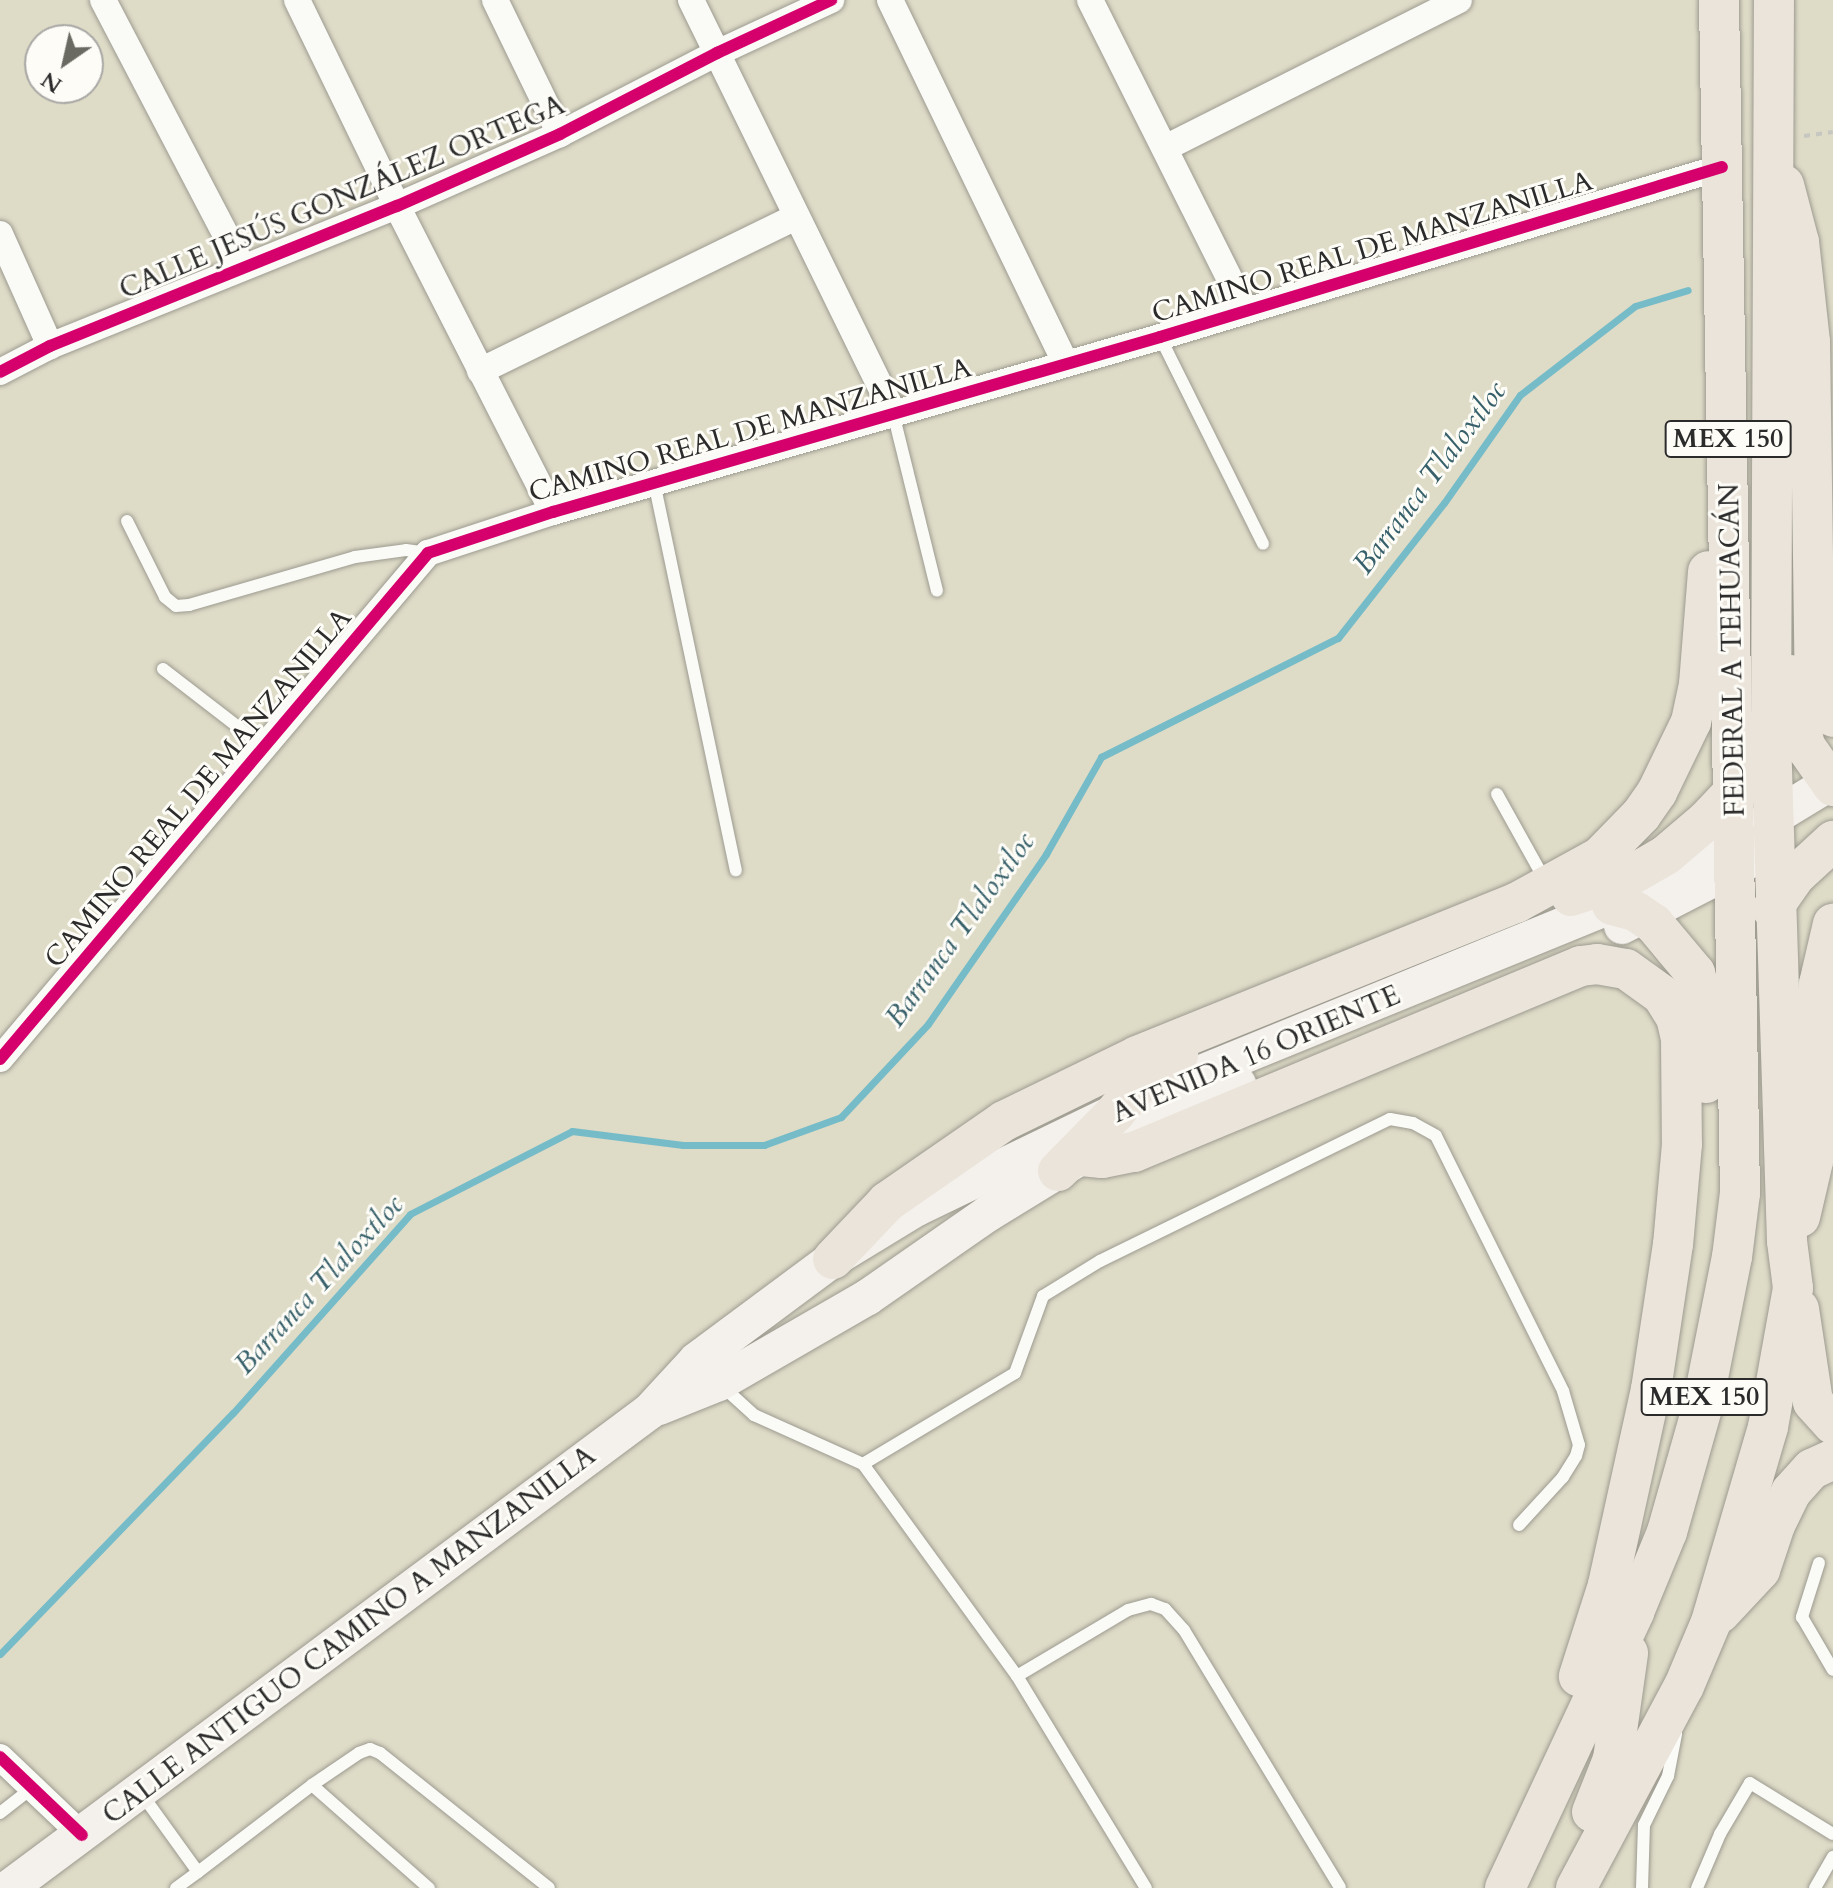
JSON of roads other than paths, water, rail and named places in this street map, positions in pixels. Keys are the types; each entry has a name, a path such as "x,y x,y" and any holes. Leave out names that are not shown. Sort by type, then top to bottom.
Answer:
{"main road":[{"name":"FEDERAL A TEHUACÁN","path":"1720,0 1736,854"},
{"path":"1720,0 1739,108 1773,176 1799,242 1818,460 1815,683 1821,702 1833,717"},
{"name":"FEDERAL A TEHUACÁN","path":"1774,0 1771,737 1775,831"},
{"path":"1773,176 1787,346 1791,687 1805,746 1832,790"},
{"path":"833,1259 887,1202 1004,1121 1137,1056 1550,888 1600,857 1622,837 1657,792 1682,745 1699,684 1708,567 1729,502"},
{"path":"1070,1164 1146,1075 1194,1046 1628,877 1687,839 1735,792 1759,761 1771,737"},
{"name":"AVENIDA 16 ORIENTE","path":"708,1371 868,1297 1070,1164 1208,1097 1628,911 1775,831 1832,790"},
{"name":"MEX 150","path":"1576,1888 1684,1686 1711,1622 1768,1427 1793,1288 1787,1241 1775,831"},
{"path":"1738,986 1754,944 1776,901 1801,869 1833,841"},
{"name":"MEX 150","path":"1505,1888 1634,1612 1667,1532 1702,1408 1732,1257 1740,1193 1736,854"},
{"path":"1558,1888 1613,1759 1649,1497 1681,1332 1695,1240 1708,1024 1695,973 1678,948 1628,911"},
{"name":"AVENIDA 16 ORIENTE","path":"708,1371 833,1259 917,1208 1174,1084 1628,911"},
{"path":"1787,1241 1801,1216 1813,1161 1824,1044 1822,961 1833,924"},
{"path":"1070,1164 1134,1152 1581,966 1597,964 1626,969 1650,984 1671,1007 1681,1039 1682,1144 1673,1244 1659,1342 1608,1585 1586,1657 1536,1789 1532,1832"},
{"path":"1793,1288 1805,1332 1813,1402 1833,1424"},
{"name":"CALLE ANTIGUO CAMINO A MANZANILLA","path":"9,1888 708,1371"},
{"path":"1711,1622 1760,1570 1775,1525 1791,1492 1812,1469 1833,1459"}],"street":[{"path":"103,0 242,266"},
{"path":"297,0 397,206 553,512"},
{"path":"495,0 560,134"},
{"path":"691,0 893,413"},
{"name":"CALLE JESÚS GONZÁLEZ ORTEGA","path":"0,372 50,346 397,206 560,134 717,53 831,0"},
{"path":"890,0 1066,364"},
{"path":"1090,0 1245,310"},
{"path":"1165,148 1459,0"},
{"name":"CAMINO REAL DE MANZANILLA","path":"0,1059 428,553 553,512 1160,337 1722,167"},
{"path":"480,371 796,217"},
{"path":"0,234 50,346"},
{"path":"0,1757 82,1835"}],"lane":[{"path":"1160,337 1263,544"},
{"path":"893,413 937,591"},
{"path":"654,482 736,870"},
{"path":"127,521 165,597 176,606 189,605 355,557 406,550 428,553"},
{"path":"163,669 264,747"},
{"path":"1497,794 1550,888"},
{"path":"863,1464 1015,1373 1043,1296 1100,1261 1390,1119 1413,1123 1436,1136 1563,1391 1579,1445 1576,1456 1563,1477 1519,1525"},
{"path":"708,1371 754,1415 863,1464 1017,1676 1146,1888"},
{"path":"1819,1563 1802,1617 1833,1670"},
{"path":"1017,1676 1128,1610 1151,1604 1165,1609 1184,1630 1340,1888"},
{"path":"1642,1888 1644,1825 1668,1776 1684,1686"},
{"path":"176,1888 312,1785 359,1753 370,1749 380,1753 549,1888"},
{"path":"1697,1888 1720,1834 1750,1783 1833,1834"},
{"path":"312,1785 429,1888"},
{"path":"0,1813 32,1788"},
{"path":"139,1790 198,1872"},
{"path":"1815,1888 1833,1857"}],"waterway":[{"name":"Barranca Tlaloxtloc","path":"0,1654 233,1413 410,1214 572,1131 683,1145 764,1145 841,1117 928,1024 1046,854 1101,757 1338,638 1444,503 1520,395 1635,306 1688,290"}]}
